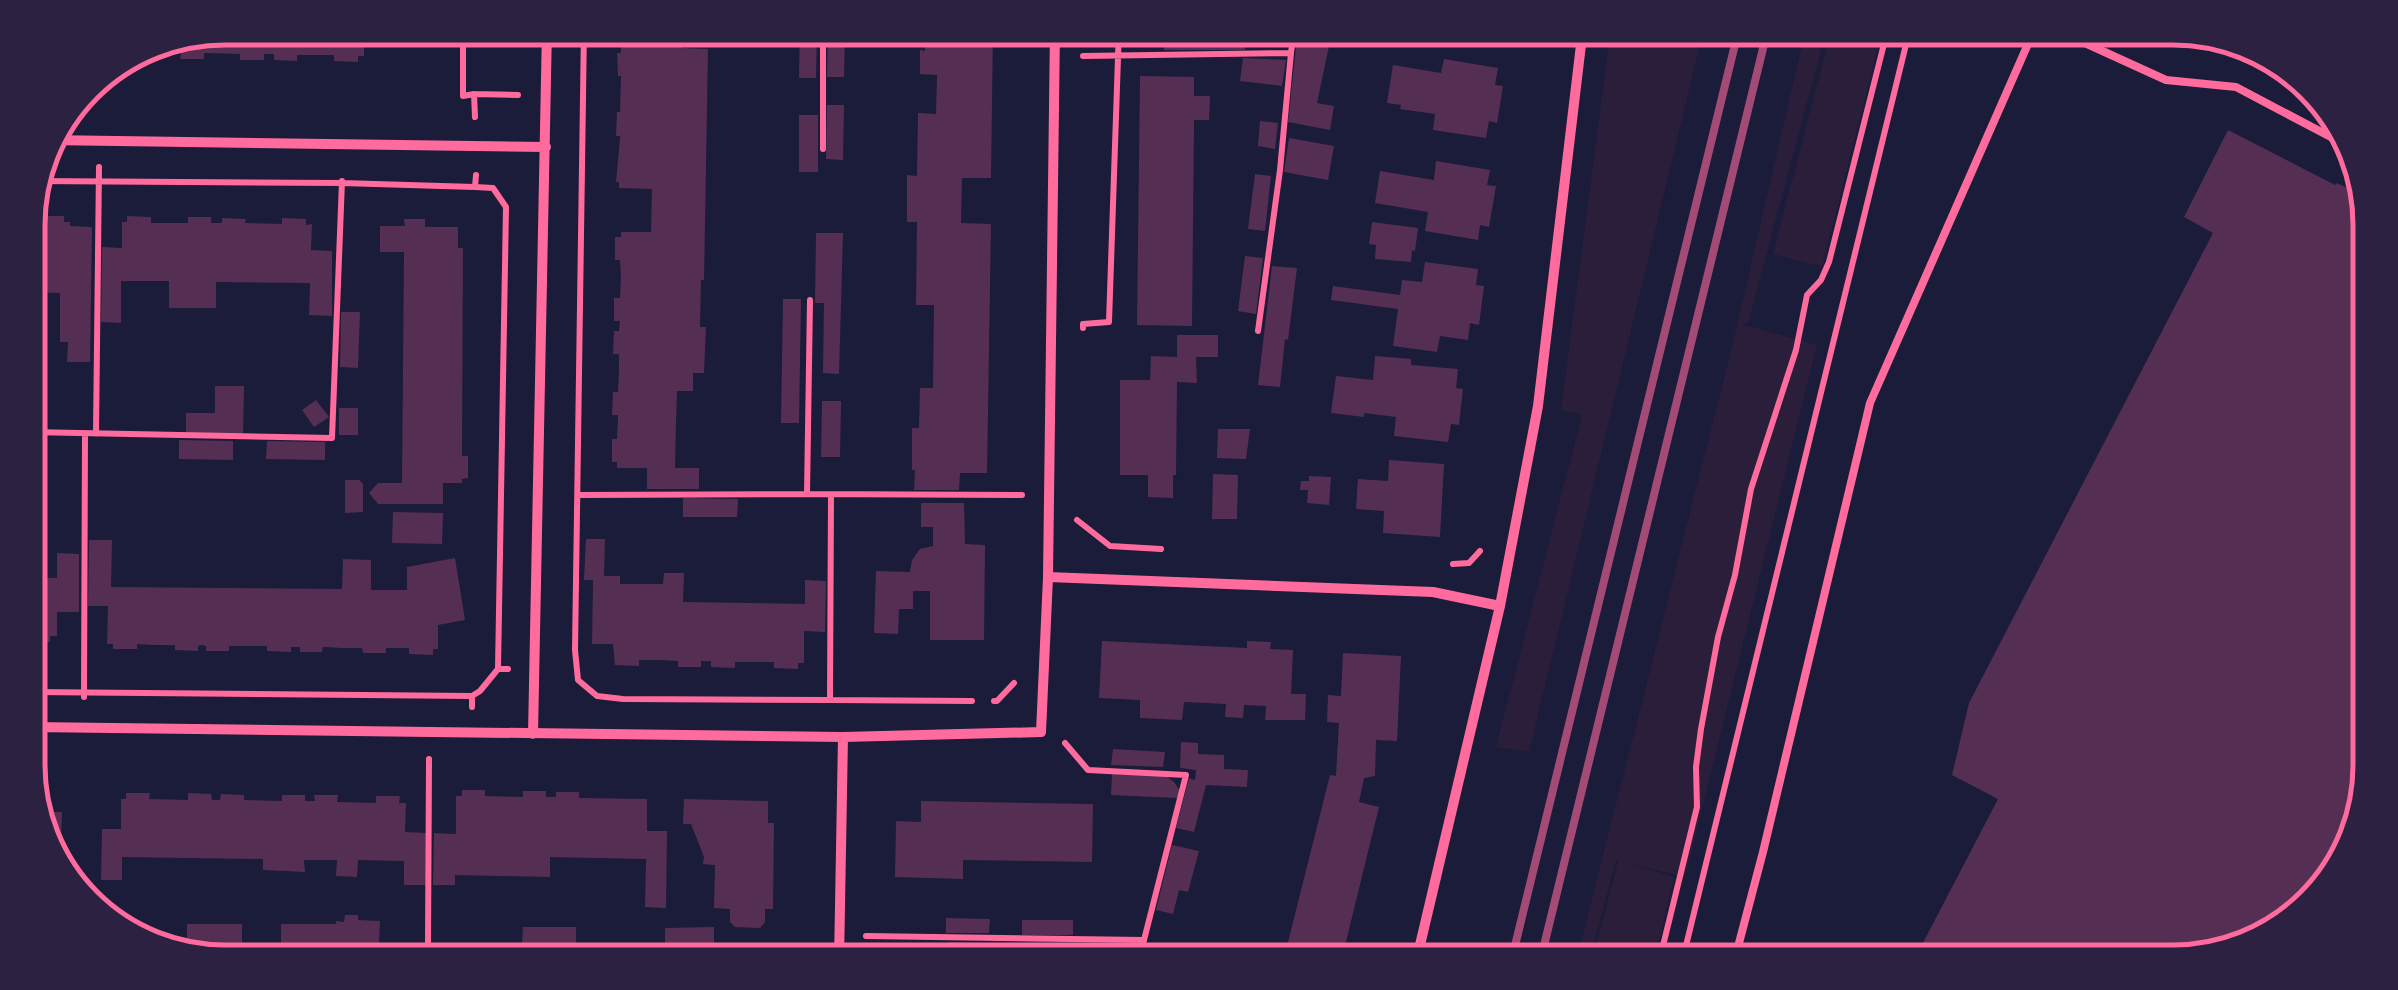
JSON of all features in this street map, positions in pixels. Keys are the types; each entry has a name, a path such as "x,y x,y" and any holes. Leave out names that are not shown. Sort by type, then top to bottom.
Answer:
{"street":[{"path":"533,734 546,45"},
{"path":"45,727 843,737 1041,732 1048,577 1055,45"},
{"path":"1420,945 1500,606 1538,406 1581,45"},
{"path":"67,140 546,148"},
{"path":"1048,577 1434,592 1500,606"},
{"path":"840,945 843,737"}],"lane":[{"path":"1739,945 1870,403 2028,45"},
{"path":"2089,45 2166,80 2236,87 2330,136"}],"path":[{"path":"50,182 475,187 474,94 463,96 463,45"},
{"path":"584,45 575,650 578,680 597,696 623,699 997,701 1014,685 1016,668"},
{"path":"823,149 824,45"},
{"path":"1082,344 1083,324 1109,322 1119,45"},
{"path":"1258,331 1292,45"},
{"path":"1663,945 1697,807 1701,729 1751,489 1796,350 1807,295 1830,262 1884,45"},
{"path":"1686,945 1906,45"},
{"path":"1119,56 1291,53"},
{"path":"96,434 100,140"},
{"path":"45,433 332,438 343,144"},
{"path":"808,494 810,300"},
{"path":"84,728 85,434"},
{"path":"830,700 831,494"},
{"path":"579,495 1048,495"},
{"path":"1077,520 1110,546 1168,549"},
{"path":"1443,565 1469,563 1488,542"},
{"path":"45,692 472,696"},
{"path":"1041,732 1063,741 1088,770 1186,775 1143,945"},
{"path":"428,945 430,733"},
{"path":"840,936 1144,940"}],"shaded area":[{"path":"1609,45 1700,45 1529,752 1496,747 1582,415 1561,410"},
{"path":"1802,45 1822,45 1748,323 1741,324 1817,345 1685,877 1628,863 1674,877 1658,945 1596,945 1616,860 1594,945 1580,945 1732,347"},
{"path":"1828,45 1879,45 1822,267 1773,254"}],"building":[{"path":"225,45 364,45 364,56 358,56 358,62 334,61 334,55 297,55 297,61 274,60 274,54 264,54 264,60 240,60 240,54 204,53 204,59 180,59 181,53 174,53"},
{"path":"621,45 708,49 700,327 706,327 704,373 693,373 693,391 677,391 675,468 699,468 699,489 647,489 647,468 617,468 617,462 612,462 612,439 617,439 618,419 618,415 612,415 613,392 618,392 619,372 619,354 613,354 614,331 619,331 620,321 614,321 614,298 620,298 621,278 620,260 615,260 615,237 621,237 621,232 651,232 652,189 619,188 616,182 621,76 617,53 621,53"},
{"path":"800,45 817,45 816,78 799,78"},
{"path":"828,45 845,45 844,77 827,77"},
{"path":"925,45 993,45 991,178 962,178 961,223 991,224 987,473 960,473 959,490 914,490 912,470 912,428 919,428 920,388 933,388 934,305 916,305 917,222 907,222 907,175 917,176 918,113 936,114 937,75 920,74 920,50 925,51"},
{"path":"1164,45 1245,45 1245,50 1164,50"},
{"path":"1296,45 1336,45 1329,46 1317,103 1334,106 1330,130 1288,122"},
{"path":"1243,58 1286,60 1282,86 1240,81"},
{"path":"1444,59 1498,68 1495,85 1503,86 1497,123 1489,121 1486,138 1433,130 1435,114 1387,103 1393,65 1441,73"},
{"path":"1140,76 1194,77 1194,96 1210,96 1209,120 1194,120 1192,326 1137,325"},
{"path":"827,105 844,105 843,160 826,159"},
{"path":"799,115 818,115 818,172 799,172"},
{"path":"1260,121 1278,123 1275,149 1258,146"},
{"path":"2228,130 2349,189 2353,225 2353,765 2343,823 2316,875 2283,908 2253,926 2208,942 1922,945 1998,799 1952,775 1969,703 2213,233 2184,217"},
{"path":"1289,138 1334,146 1328,180 1284,172"},
{"path":"1436,161 1490,170 1487,185 1496,186 1489,227 1480,225 1478,240 1425,231 1428,212 1375,203 1380,171 1434,180"},
{"path":"1255,174 1271,176 1265,231 1248,229"},
{"path":"45,216 64,216 64,222 70,222 70,226 92,227 90,362 67,362 68,342 60,342 60,293 45,293"},
{"path":"127,216 151,217 151,223 188,223 188,217 211,217 211,223 222,223 222,218 282,224 282,218 306,219 306,225 312,224 311,250 332,251 332,316 309,315 310,283 216,282 216,308 169,308 169,281 121,281 121,323 101,322 102,247 122,248 122,222 127,222"},
{"path":"404,219 425,219 425,227 458,227 458,248 463,248 462,456 468,456 468,478 462,479 462,483 443,483 443,504 378,504 369,493 378,483 402,483 404,252 380,252 380,226 405,226"},
{"path":"1372,222 1418,228 1411,262 1375,259 1376,245 1369,244"},
{"path":"816,233 843,233 839,374 823,373 824,303 815,303"},
{"path":"1245,256 1263,258 1256,314 1238,311"},
{"path":"1425,262 1478,269 1476,285 1484,286 1479,325 1470,323 1468,340 1440,336 1437,352 1393,346 1398,309 1331,300 1333,286 1400,295 1402,280 1422,282"},
{"path":"1272,266 1297,268 1280,387 1258,385"},
{"path":"783,299 801,299 799,423 781,423"},
{"path":"341,312 360,312 358,368 340,367"},
{"path":"1177,335 1218,335 1218,357 1196,357 1197,383 1177,382 1173,498 1148,497 1148,475 1120,475 1120,380 1150,380 1151,356 1177,357"},
{"path":"1375,356 1411,359 1411,365 1458,369 1456,388 1463,389 1459,425 1451,424 1448,442 1394,436 1396,417 1331,413 1336,376 1373,380"},
{"path":"215,386 244,386 243,434 186,433 186,413 215,413"},
{"path":"316,400 329,417 314,427 302,410"},
{"path":"822,401 841,401 840,457 821,457"},
{"path":"339,408 358,408 358,435 339,435"},
{"path":"1218,429 1250,429 1246,459 1217,458"},
{"path":"179,440 233,441 233,460 179,459"},
{"path":"267,441 325,442 325,460 266,459"},
{"path":"1389,460 1444,464 1440,537 1383,533 1384,511 1356,509 1358,479 1388,481"},
{"path":"1213,474 1238,475 1237,519 1212,519"},
{"path":"1309,476 1331,477 1329,505 1307,503 1308,490 1300,490 1301,481 1309,481"},
{"path":"345,480 359,480 363,484 363,512 345,513"},
{"path":"683,498 738,499 737,517 683,517"},
{"path":"921,503 964,503 965,544 985,545 984,640 930,640 930,591 913,591 913,609 899,609 898,634 874,633 876,571 910,572 920,549 933,546 933,527 921,527"},
{"path":"393,512 443,513 442,544 392,543"},
{"path":"586,539 605,539 604,576 620,576 620,584 663,584 664,573 684,573 683,602 805,604 805,580 826,581 825,632 804,631 804,663 798,663 798,669 774,668 774,662 735,662 735,668 711,667 711,661 701,661 701,667 678,667 678,661 662,660 639,660 639,666 615,665 613,644 592,644 593,580 584,580"},
{"path":"89,540 112,540 111,587 342,589 343,559 371,560 371,590 407,590 407,567 455,558 465,620 438,625 438,649 433,649 433,655 409,654 409,648 386,648 386,653 323,647 322,652 300,652 300,647 291,647 291,652 267,651 267,646 229,646 229,651 206,651 202,645 198,651 175,650 175,645 137,644 137,649 113,649 113,644 107,644 108,606 88,606"},
{"path":"57,553 79,554 79,612 57,612 57,636 50,636 50,642 45,642 45,578 57,578"},
{"path":"1102,641 1247,648 1247,641 1271,642 1270,649 1293,650 1291,694 1306,694 1305,720 1265,720 1266,706 1244,705 1243,718 1225,717 1226,704 1184,702 1182,720 1140,718 1140,700 1099,698"},
{"path":"1343,653 1401,656 1397,741 1376,740 1375,776 1364,778 1359,802 1379,807 1345,945 1287,945 1330,775 1336,776 1339,723 1327,722 1328,695 1341,696"},
{"path":"1181,742 1198,743 1198,754 1224,755 1224,769 1248,770 1247,787 1206,785 1194,832 1176,828 1189,778 1195,780 1196,770 1180,768"},
{"path":"1113,749 1165,752 1163,767 1111,765"},
{"path":"1112,774 1166,776 1180,791 1177,798 1111,795"},
{"path":"462,790 485,790 485,796 523,797 523,791 546,791 546,797 556,797 556,792 579,792 579,798 647,799 647,831 667,831 666,908 645,907 646,859 550,857 550,877 455,875 455,885 433,885 434,833 456,834 456,796 462,796"},
{"path":"126,793 150,793 149,799 188,800 188,793 211,794 212,800 220,800 221,794 244,795 244,800 282,801 282,795 305,795 305,801 315,801 314,795 338,795 337,802 376,803 376,796 400,796 399,803 406,803 405,832 427,833 426,885 404,885 404,861 358,860 357,877 336,876 337,860 304,860 305,872 263,870 263,859 122,857 122,880 101,880 102,829 121,829 121,799 126,799"},
{"path":"684,799 768,801 768,823 774,823 773,909 765,909 765,922 760,928 735,927 730,922 730,909 714,908 715,865 703,864 691,824 683,824"},
{"path":"921,801 1093,804 1092,862 963,860 963,879 895,877 896,821 921,822"},
{"path":"52,812 62,812 61,838"},
{"path":"1172,845 1199,851 1188,892 1179,890 1173,914 1156,910"},
{"path":"345,915 380,921 379,943 281,943 281,924 336,924 344,922"},
{"path":"946,918 990,919 989,933 946,933"},
{"path":"1022,920 1073,920 1073,935 1022,935"},
{"path":"187,924 242,924 242,943 187,941"},
{"path":"523,927 576,927 576,945 522,944"},
{"path":"714,927 714,945 665,945 665,928"},
{"path":"949,942 1025,944 1025,945"}],"railway":[{"path":"1515,945 1735,45"},
{"path":"1544,945 1764,45"}]}
